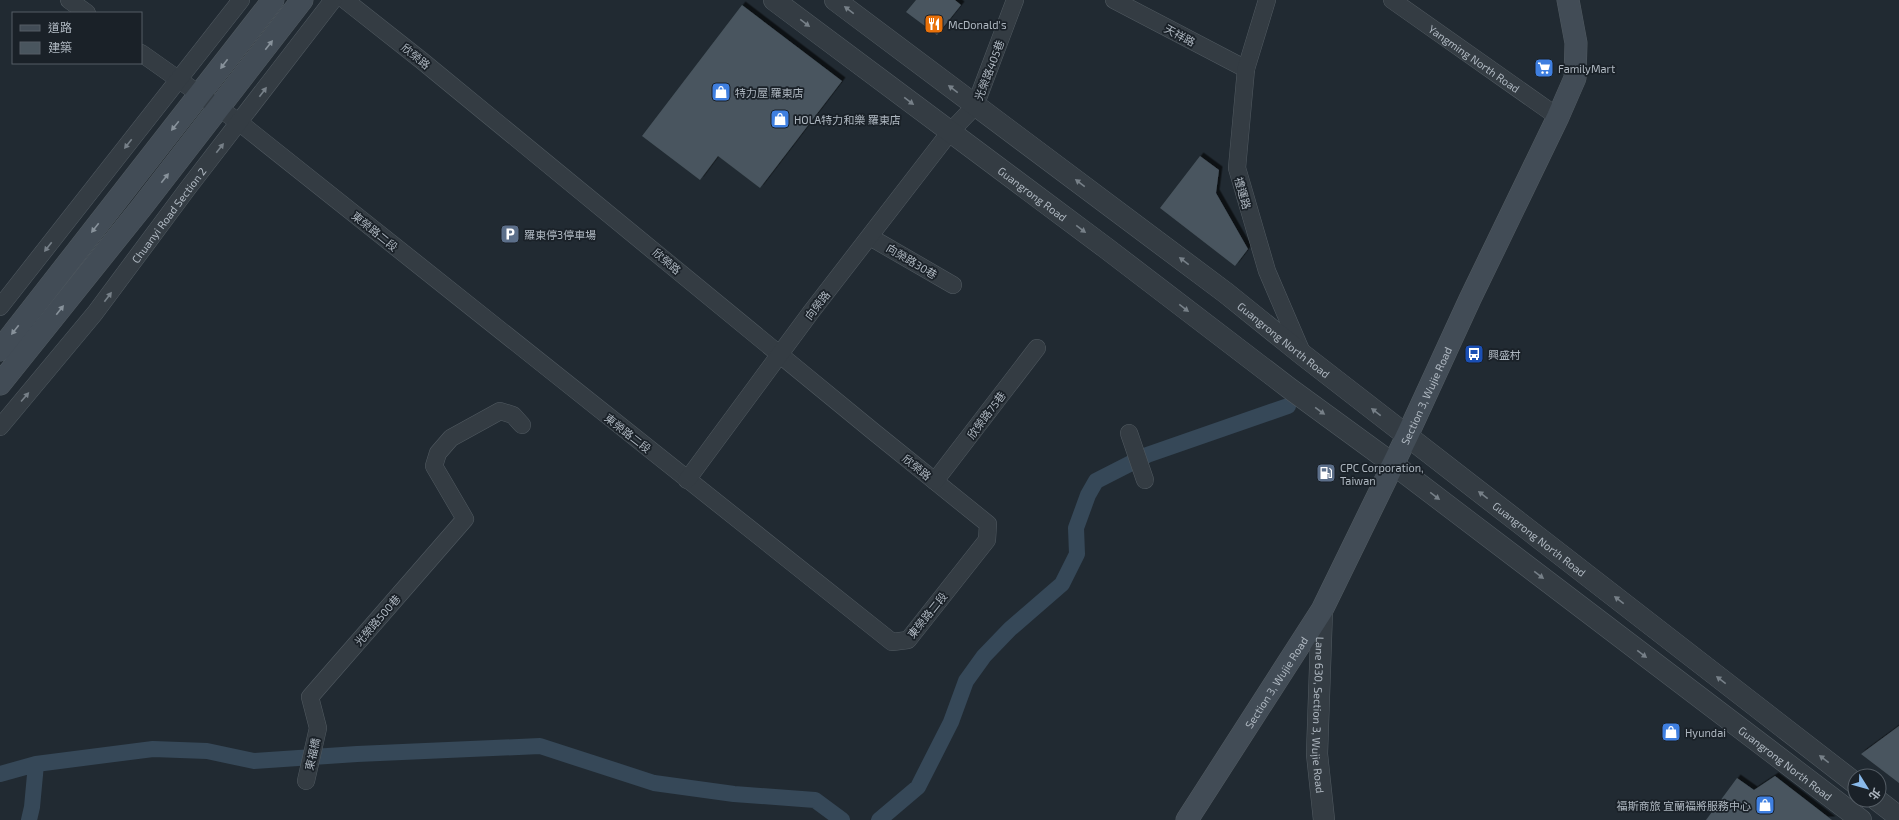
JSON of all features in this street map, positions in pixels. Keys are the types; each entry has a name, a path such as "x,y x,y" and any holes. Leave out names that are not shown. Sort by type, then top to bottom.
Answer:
{"main road":[{"path":"0,350 154,152 200,96 273,0"},
{"path":"0,384 219,109 302,0"},
{"name":"Section 3, Wujie Road","path":"1187,820 1322,610 1407,436 1470,299 1558,117 1575,78 1576,43 1568,0"}],"street":[{"path":"69,0 86,12"},
{"path":"0,308 242,0"},
{"name":"Chuanyi Road Section 2","path":"0,427 96,313 188,188 240,123 333,0"},
{"name":"欣榮路","path":"345,0 421,60 988,524"},
{"name":"Guangrong Road","path":"774,0 1106,248 1289,388"},
{"path":"835,0 975,106"},
{"name":"光榮路405巷","path":"950,132 975,106 1015,0"},
{"name":"天祥路","path":"1114,0 1246,69"},
{"name":"禮運路","path":"1268,0 1246,69 1236,168 1267,271 1303,355"},
{"name":"Yangming North Road","path":"1392,0 1558,117"},
{"name":"東榮路二段","path":"142,54 178,81 240,123 892,642 908,640 987,540 988,524"},
{"name":"Guangrong North Road","path":"975,106 1226,293 1303,355 1847,777"},
{"name":"向榮路","path":"687,480 811,312 950,132"},
{"name":"向榮路30巷","path":"870,237 953,285"},
{"name":"欣榮路75巷","path":"935,481 1036,348"},
{"name":"Guangrong North Road","path":"1289,388 1393,464 1861,820"},
{"name":"光榮路500巷","path":"318,728 310,697 465,519 434,466 438,453 450,438 500,411 513,414 522,425"},
{"path":"1129,433 1145,480"},
{"name":"Lane 630, Section 3, Wujie Road","path":"1322,610 1318,754 1324,820"},
{"name":"東福橋","path":"306,781 318,728"},
{"path":"1887,808 1899,817"}],"building":[{"name":"McDonald's","path":"916,0 955,0 961,5 937,35 906,12"},
{"name":"特力屋 羅東店","path":"742,5 842,81 760,188 718,156 700,180 642,136"},
{"path":"1200,156 1219,170 1216,193 1248,249 1235,266 1160,208"},
{"path":"1899,726 1899,783 1887,774 1887,768 1879,768 1861,754"},
{"name":"福斯商旅 宜蘭福將服務中心","path":"1775,776 1832,820 1706,820 1737,778 1754,790"}],"waterway":[{"path":"879,820 918,787 951,722 966,681 984,656 1010,629 1062,584 1077,554 1076,528 1088,495 1096,481 1147,455 1288,406"},
{"path":"0,774 36,764 153,749 207,751 254,761 357,754 540,746 654,783 734,794 815,800 842,820"},
{"path":"29,820 32,807 36,764"}],"place":[{"name":"McDonald's","path":"934,24"},
{"name":"FamilyMart","path":"1544,68"},
{"name":"特力屋 羅東店","path":"721,92"},
{"name":"HOLA特力和樂 羅東店","path":"780,119"},
{"name":"羅東停3停車場","path":"510,234"},
{"name":"興盛村","path":"1474,354"},
{"name":"CPC Corporation, Taiwan","path":"1326,473"},
{"name":"Hyundai","path":"1671,732"},
{"name":"福斯商旅 宜蘭福將服務中心","path":"1765,805"}]}
